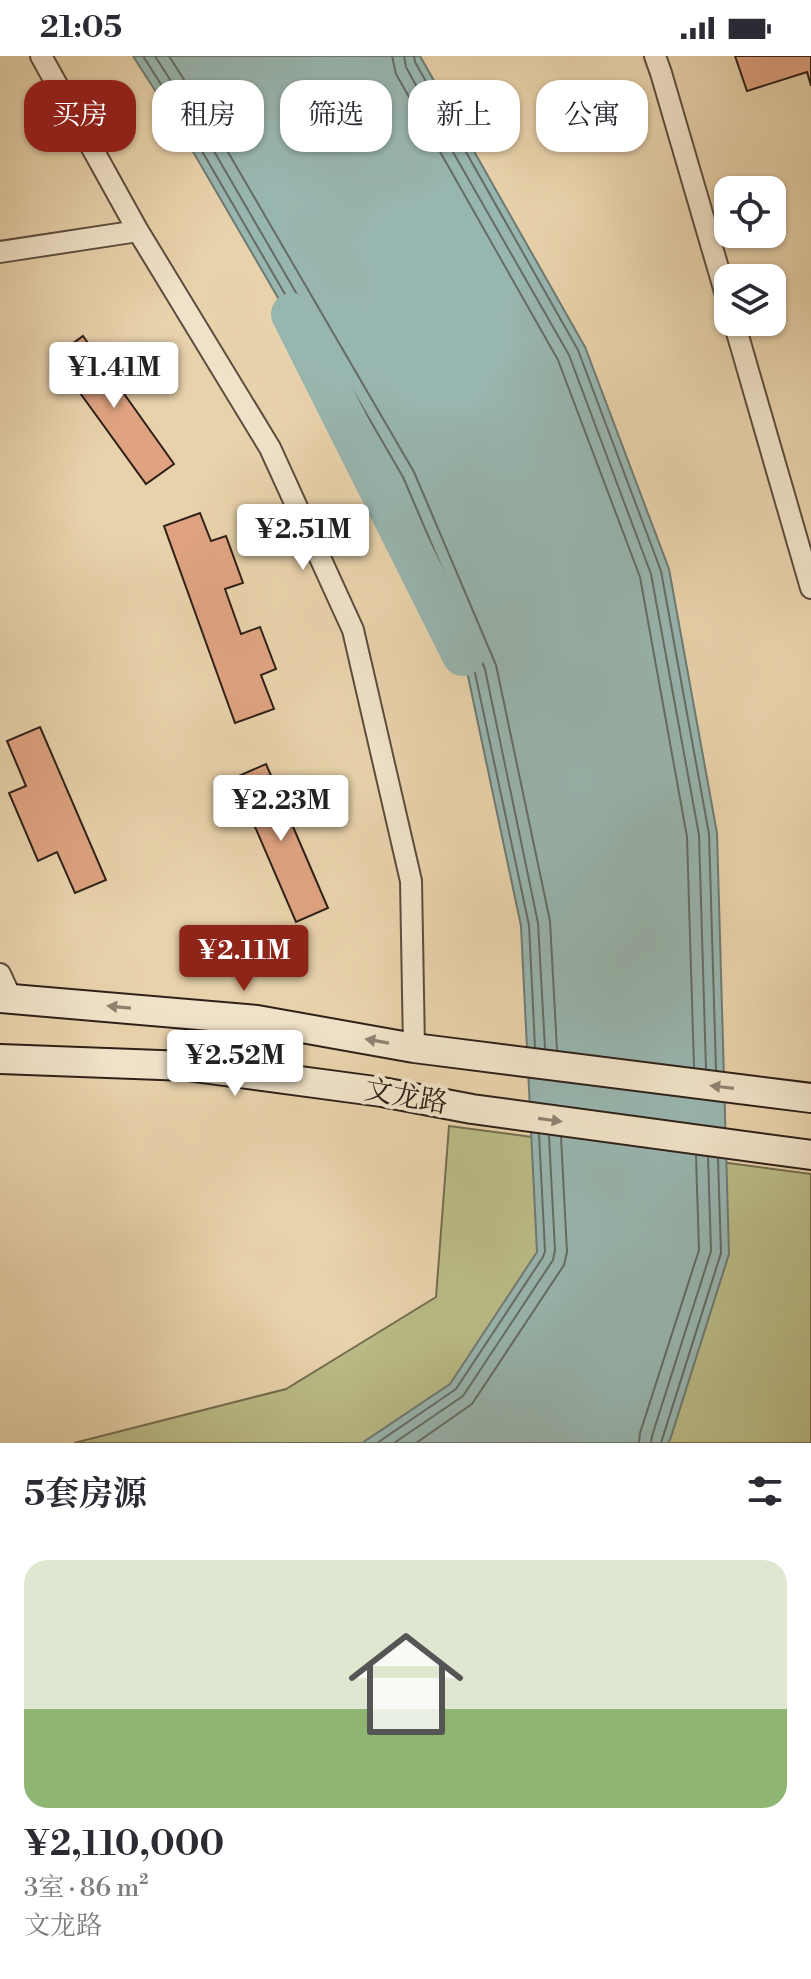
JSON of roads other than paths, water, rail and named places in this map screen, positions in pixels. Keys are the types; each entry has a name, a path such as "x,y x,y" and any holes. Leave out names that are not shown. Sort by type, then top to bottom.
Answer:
{"main road":[{"name":"文龙路","path":"4,990 257,1020 414,1048 805,1097"},
{"name":"文龙路","path":"0,1059 187,1066 382,1092 472,1109 807,1154"}],"street":[{"path":"41,56 138,231 270,448 353,630 411,881 414,1048"},
{"path":"655,56 717,264"},
{"path":"0,252 138,231"},
{"path":"738,336 811,588"}],"water":[{"path":"133,56 420,56 434,80 408,80 408,152 474,152 585,347 669,569 717,833 729,1254 667,1443 362,1443 450,1384 537,1252 521,926 468,676 387,485 193,152 264,152 264,80 152,80 152,86"}],"waterway":[{"path":"292,314 463,655"}]}
